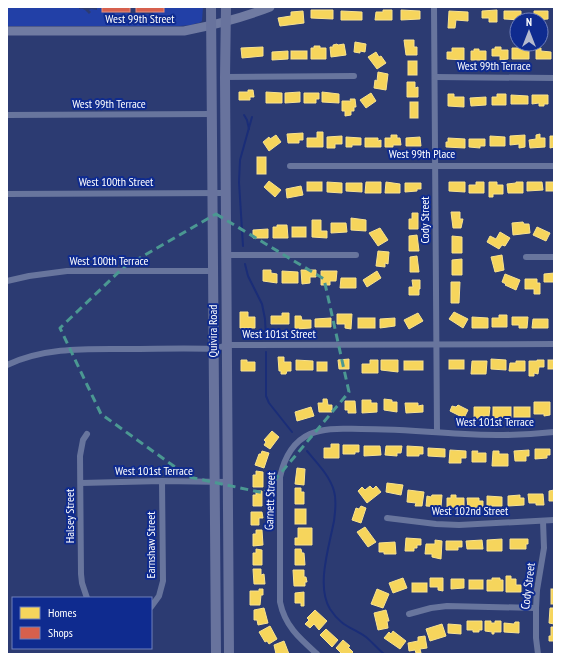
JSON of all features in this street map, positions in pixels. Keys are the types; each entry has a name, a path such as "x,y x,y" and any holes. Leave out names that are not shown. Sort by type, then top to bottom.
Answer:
{"main road":[{"name":"Quivira Road","path":"211,7 216,654"},
{"name":"Quivira Road","path":"226,7 225,193 229,654"}],"street":[{"name":"West 99th Street","path":"7,31 184,31 211,26 270,7"},
{"name":"Cody Street","path":"434,7 437,432"},
{"path":"225,77 354,76"},
{"name":"West 99th Terrace","path":"435,77 554,78"},
{"name":"West 99th Terrace","path":"7,116 212,114"},
{"name":"West 99th Place","path":"290,166 554,166"},
{"name":"West 100th Street","path":"7,194 225,193"},
{"path":"226,255 356,255"},
{"path":"526,257 554,257"},
{"name":"West 100th Terrace","path":"7,282 29,276 67,272 213,272"},
{"name":"West 101st Street","path":"7,365 26,357 62,350 214,349 226,345 554,344"},
{"name":"Garnett Street","path":"317,654 309,651 289,627 283,614 280,602 280,477 284,462 289,452 304,437 314,432 325,430 390,429 437,432"},
{"name":"West 101st Terrace","path":"437,432 494,435 554,432"},
{"name":"Halsey Street","path":"87,434 81,448 81,574 87,597"},
{"name":"West 101st Terrace","path":"81,483 162,481 227,482"},
{"name":"Earnshaw Street","path":"152,606 159,596 163,581 162,481"},
{"name":"West 102nd Street","path":"387,518 436,524 459,525 554,520"},
{"name":"Cody Street","path":"538,654 536,638 536,608 537,590 544,548 543,521"},
{"path":"409,614 431,608 447,606 536,608"}],"highlighted area":[{"path":"216,214 324,279 349,392 264,493 189,477 101,414 60,328 124,267"}],"shaded area":[{"path":"7,7 79,7 79,9 84,9 89,14 91,12 89,10 97,10 97,7 102,7 102,12 153,14 153,12 163,12 164,7 203,7 202,21 191,25 7,26"}],"building: Homes":[{"path":"311,10 333,10 333,19 311,18"},
{"path":"383,10 392,10 392,20 375,20 376,12 383,12"},
{"path":"401,10 420,11 420,19 401,20"},
{"path":"497,10 497,22 489,22 489,18 482,18 482,11"},
{"path":"303,11 304,23 280,26 278,18 291,16 291,12"},
{"path":"341,11 362,12 362,20 341,20"},
{"path":"449,11 468,12 468,21 456,20 455,28 448,28"},
{"path":"504,11 521,11 509,12 509,19 504,19"},
{"path":"534,11 548,11 548,12"},
{"path":"404,40 414,40 414,47 417,47 417,55 406,55"},
{"path":"355,42 366,44 365,52 354,52"},
{"path":"337,44 344,44 346,55 331,57 330,47"},
{"path":"314,46 326,48 326,59 311,59 311,48 314,48"},
{"path":"263,47 263,56 242,58 241,48"},
{"path":"495,47 501,47 501,50 508,50 508,59 500,60 500,56 492,56 492,49 495,49"},
{"path":"452,48 464,48 464,60 447,59 447,52 452,52"},
{"path":"474,49 486,51 486,60 471,60 471,51 474,51"},
{"path":"288,51 288,59 272,60 272,52"},
{"path":"291,51 307,51 307,59 291,59"},
{"path":"376,52 386,63 377,69 368,57"},
{"path":"512,52 529,52 529,59 512,59"},
{"path":"536,52 551,52 551,59 536,59"},
{"path":"408,61 417,61 417,75 408,75"},
{"path":"378,72 388,74 386,90 374,88 375,80 377,81"},
{"path":"407,82 415,82 415,88 418,87 418,97 407,97"},
{"path":"248,90 253,90 254,97 250,97 250,100 239,100 239,92 248,92"},
{"path":"266,92 282,93 282,103 266,103"},
{"path":"300,92 300,102 285,103 285,93"},
{"path":"322,92 339,94 339,103 322,102"},
{"path":"304,93 319,93 319,99 316,99 316,103 304,103"},
{"path":"371,93 376,101 366,108 360,100"},
{"path":"448,94 454,94 454,97 464,97 464,107 448,106"},
{"path":"497,94 506,94 506,105 492,105 492,97 497,97"},
{"path":"511,95 528,96 528,104 511,104"},
{"path":"532,95 548,95 548,104 539,106 539,103 532,104"},
{"path":"486,97 486,105 471,106 470,98"},
{"path":"350,99 355,99 356,107 354,107 354,111 351,111 351,115 345,116 345,111 342,111 342,101 351,101"},
{"path":"410,102 418,102 418,118 410,118"},
{"path":"317,132 323,132 323,147 307,147 307,138 317,138"},
{"path":"303,133 303,140 299,140 299,143 288,143 287,134"},
{"path":"540,134 540,138 545,138 545,147 530,148 529,140 536,139 536,135"},
{"path":"276,135 281,142 269,151 263,142 269,137 270,139"},
{"path":"391,135 397,135 397,138 400,138 401,145 385,147 385,138 391,138"},
{"path":"525,135 525,147 519,148 519,144 510,145 510,136"},
{"path":"342,136 342,144 335,144 335,148 327,148 327,137"},
{"path":"490,136 505,137 505,146 490,146"},
{"path":"550,136 554,136 554,147 550,148"},
{"path":"346,137 361,138 361,145 346,147"},
{"path":"420,137 421,146 406,146 406,138"},
{"path":"365,138 378,138 378,141 381,140 381,147 365,147"},
{"path":"448,138 465,139 465,148 446,147"},
{"path":"469,139 485,139 485,146 480,146 480,148 469,147"},
{"path":"257,157 266,157 266,174 257,174"},
{"path":"269,181 281,190 275,197 264,187"},
{"path":"307,182 322,182 322,191 307,191"},
{"path":"327,182 342,183 342,193 327,192"},
{"path":"366,182 381,182 381,193 365,193"},
{"path":"386,182 400,184 400,193 385,193"},
{"path":"449,182 465,182 465,192 449,191"},
{"path":"476,182 484,182 484,193 469,193 469,185 476,185"},
{"path":"489,182 497,182 497,185 503,185 503,194 493,194 493,197 489,197"},
{"path":"523,182 523,193 508,193 507,184"},
{"path":"527,182 542,182 543,190 527,191"},
{"path":"546,182 554,182 554,191 546,191"},
{"path":"346,183 362,183 362,192 346,191"},
{"path":"405,183 421,183 421,189 417,189 417,191 405,192"},
{"path":"301,186 303,195 287,198 286,189"},
{"path":"451,212 460,212 460,219 463,219 461,228 453,228"},
{"path":"412,213 418,213 418,229 409,229 409,219 412,219"},
{"path":"351,218 366,220 366,231 351,230"},
{"path":"312,220 321,220 321,231 327,231 327,238 312,237"},
{"path":"523,222 524,224 529,224 530,233 513,235 512,223"},
{"path":"331,223 346,223 347,232 331,233"},
{"path":"277,225 287,225 288,238 273,238 273,227 277,227"},
{"path":"292,227 306,227 306,237 292,237"},
{"path":"537,227 550,233 546,241 533,235"},
{"path":"380,228 388,240 378,246 369,233"},
{"path":"268,229 268,238 253,238 253,230"},
{"path":"500,232 510,238 505,246 502,245 499,249 487,242 490,236 496,239"},
{"path":"417,235 419,251 409,251 409,236"},
{"path":"452,236 462,237 462,253 452,253"},
{"path":"378,251 389,252 388,264 385,263 385,267 376,266"},
{"path":"502,255 504,270 495,272 491,257"},
{"path":"417,256 419,272 410,272 410,257"},
{"path":"462,259 462,275 452,275 452,260"},
{"path":"263,270 271,270 271,273 277,274 277,283 263,281"},
{"path":"301,270 316,270 316,277 310,277 310,283 302,284"},
{"path":"282,271 298,272 298,283 282,283"},
{"path":"321,271 337,271 336,281 330,281 330,285 321,285"},
{"path":"377,271 381,278 367,287 363,280"},
{"path":"554,273 554,282 544,282 544,274"},
{"path":"505,274 520,280 516,290 502,282"},
{"path":"341,278 356,278 356,288 340,288"},
{"path":"525,279 537,279 537,283 540,283 540,294 534,294 534,289 525,289"},
{"path":"412,280 420,280 419,295 409,295 409,287 413,287"},
{"path":"451,282 460,282 459,303 451,303"},
{"path":"240,312 248,312 248,317 255,317 255,328 240,328"},
{"path":"454,312 468,319 463,328 449,319"},
{"path":"282,313 289,313 289,324 271,324 271,316 282,316"},
{"path":"418,313 423,321 409,329 404,320"},
{"path":"337,314 352,314 351,329 345,328 345,324 337,324"},
{"path":"499,315 507,315 507,327 492,327 492,318 499,318"},
{"path":"295,316 301,316 302,320 311,320 311,328 295,329"},
{"path":"472,317 488,318 488,328 472,328"},
{"path":"512,317 528,317 527,328 519,328 519,325 512,325"},
{"path":"331,318 331,327 315,327 315,319"},
{"path":"358,318 375,318 375,328 358,328"},
{"path":"395,318 395,326 380,328 380,319"},
{"path":"533,319 548,319 548,328 532,328"},
{"path":"278,357 284,357 284,362 291,362 291,371 287,371 286,374 281,374 281,371 279,371"},
{"path":"349,359 349,369 339,369 338,360"},
{"path":"491,359 506,360 506,370 491,369"},
{"path":"241,360 255,362 255,371 241,371"},
{"path":"296,360 313,361 313,370 296,370"},
{"path":"370,360 378,360 378,373 362,373 362,364 370,364"},
{"path":"381,360 398,360 398,372 381,370"},
{"path":"449,360 464,360 464,369 449,369"},
{"path":"544,360 544,367 539,367 538,374 534,373 534,376 529,376 529,361"},
{"path":"548,360 554,360 554,369 548,369"},
{"path":"404,361 423,361 423,370 404,370"},
{"path":"472,361 487,361 486,374 471,374"},
{"path":"516,361 525,361 525,371 509,371 510,363 516,363"},
{"path":"317,362 327,362 327,371 317,371"},
{"path":"323,399 327,399 328,405 332,405 332,412 319,412 318,403 323,403"},
{"path":"384,399 397,402 397,412 384,410"},
{"path":"362,400 371,400 371,403 377,403 377,412 362,413"},
{"path":"345,401 355,401 356,413 348,413 348,410 345,410"},
{"path":"534,402 550,402 550,415 544,416 544,414 534,414"},
{"path":"405,403 418,403 418,406 423,405 423,412 406,413"},
{"path":"458,405 468,410 464,418 450,411 452,406 456,407"},
{"path":"311,407 314,416 297,421 295,412"},
{"path":"474,407 490,407 489,416 480,416 480,419 474,419"},
{"path":"493,407 511,407 511,418 493,418"},
{"path":"514,407 530,407 530,417 514,417"},
{"path":"272,431 279,437 270,449 264,445 266,442 264,440"},
{"path":"331,444 339,444 339,458 324,458 324,448 331,448"},
{"path":"343,445 359,445 359,452 355,452 355,454 343,454"},
{"path":"364,446 380,446 381,455 364,456"},
{"path":"386,446 402,446 401,453 397,453 397,456 385,455"},
{"path":"407,446 423,447 423,454 419,454 419,456 407,456"},
{"path":"428,448 445,449 445,457 428,456"},
{"path":"535,449 550,449 550,455 547,455 547,458 535,459"},
{"path":"450,450 466,451 466,458 461,458 461,463 449,463"},
{"path":"529,450 529,456 526,456 526,461 515,461 514,451"},
{"path":"262,451 269,453 264,468 255,465 259,454 261,454"},
{"path":"472,451 478,451 477,453 486,453 486,462 472,462"},
{"path":"493,451 499,451 499,454 508,454 508,466 492,466"},
{"path":"297,468 305,469 304,485 295,484"},
{"path":"256,471 263,472 263,487 253,487 253,475 256,475"},
{"path":"387,483 403,485 401,495 386,492"},
{"path":"370,486 373,489 376,486 381,492 367,503 358,491 362,487 365,490"},
{"path":"295,488 301,488 301,492 304,492 304,504 295,504"},
{"path":"408,490 424,492 422,506 415,506 416,503 407,502"},
{"path":"554,490 554,501 549,501 549,491"},
{"path":"256,491 262,491 262,506 253,506 253,495 256,495"},
{"path":"528,494 543,494 544,505 529,503"},
{"path":"432,495 442,495 441,507 426,506 427,496 431,497"},
{"path":"451,495 456,495 456,498 464,498 464,508 447,508 447,498 451,498"},
{"path":"520,495 520,498 524,498 524,505 508,506 508,496"},
{"path":"487,496 502,497 502,506 487,506"},
{"path":"467,498 479,498 479,501 483,501 483,507 468,508"},
{"path":"361,506 366,508 361,523 352,520 356,508 359,509"},
{"path":"295,509 306,509 306,524 295,524"},
{"path":"251,512 262,512 263,518 259,518 259,525 251,525"},
{"path":"365,527 376,542 368,547 357,532"},
{"path":"298,528 312,528 312,545 295,545 295,538 298,538"},
{"path":"256,530 262,530 263,545 253,546 253,534 256,534"},
{"path":"406,538 421,539 421,545 417,545 417,548 414,548 414,551 405,551"},
{"path":"502,539 502,551 487,551 487,540"},
{"path":"510,539 528,539 526,549 510,549"},
{"path":"435,540 442,541 441,559 432,557 432,554 425,554 426,544 435,544"},
{"path":"482,540 483,549 467,549 466,541"},
{"path":"446,541 462,541 462,547 458,547 458,550 446,550"},
{"path":"395,542 396,554 384,554 384,552 379,552 379,543"},
{"path":"256,549 262,550 262,565 253,565 253,553 256,553"},
{"path":"295,549 301,549 302,553 304,553 305,565 295,565"},
{"path":"253,569 261,569 261,575 264,574 265,584 254,584"},
{"path":"293,570 304,570 304,577 306,577 307,582 305,582 305,586 294,586"},
{"path":"506,576 511,576 511,579 516,579 516,585 521,585 521,592 506,592"},
{"path":"403,578 407,588 393,593 389,583"},
{"path":"430,578 443,578 443,591 438,590 438,587 430,587"},
{"path":"492,578 500,578 500,580 503,580 503,591 487,591 487,580 492,580"},
{"path":"451,579 464,579 464,588 451,589"},
{"path":"469,580 483,580 483,589 469,589"},
{"path":"412,583 427,583 427,592 412,592"},
{"path":"259,589 263,589 260,605 250,605 250,591 259,591"},
{"path":"377,589 389,594 383,608 371,604"},
{"path":"551,589 554,589 554,604 551,604"},
{"path":"304,592 304,606 301,606 301,603 295,603 295,593"},
{"path":"264,608 268,623 258,625 257,620 254,620 254,610"},
{"path":"550,608 554,608 554,624 549,623"},
{"path":"315,610 327,621 319,630 314,624 310,628 305,624 309,620 307,618"},
{"path":"386,610 389,621 387,621 388,628 378,630 374,613"},
{"path":"467,621 482,621 482,630 479,630 479,632 473,632 473,630 467,630"},
{"path":"485,621 495,623 495,621 501,621 501,632 494,632 494,634 492,634 492,632 485,631"},
{"path":"515,622 519,622 519,633 504,632 504,623 514,624"},
{"path":"442,624 446,636 430,641 426,629"},
{"path":"448,624 461,625 461,634 448,633"},
{"path":"270,626 277,639 269,644 267,641 265,642 259,632"},
{"path":"551,627 554,627 554,641 549,641 549,636 551,636"},
{"path":"326,629 338,640 332,647 320,635"},
{"path":"393,631 406,641 400,649 384,638 389,632 391,634"},
{"path":"425,636 427,648 420,649 421,653 416,653 415,650 409,651 408,643 418,641 418,637"},
{"path":"343,640 350,646 348,647 353,652 351,654 342,654 336,648"},
{"path":"284,641 289,654 276,654 274,645"}],"building: Shops":[{"path":"102,7 130,7 130,12 102,12"},
{"path":"136,7 164,7 164,12 136,12"}],"waterway":[{"path":"244,115 249,129"},
{"path":"243,246 239,182 240,160 252,117"},
{"path":"245,264 248,276 262,304 265,319 266,338"},
{"path":"266,352 266,396 269,403 292,432"},
{"path":"307,451 330,480 334,491 336,506 325,566 324,589 326,600 330,609 338,619 346,626 366,637 384,654"}]}
